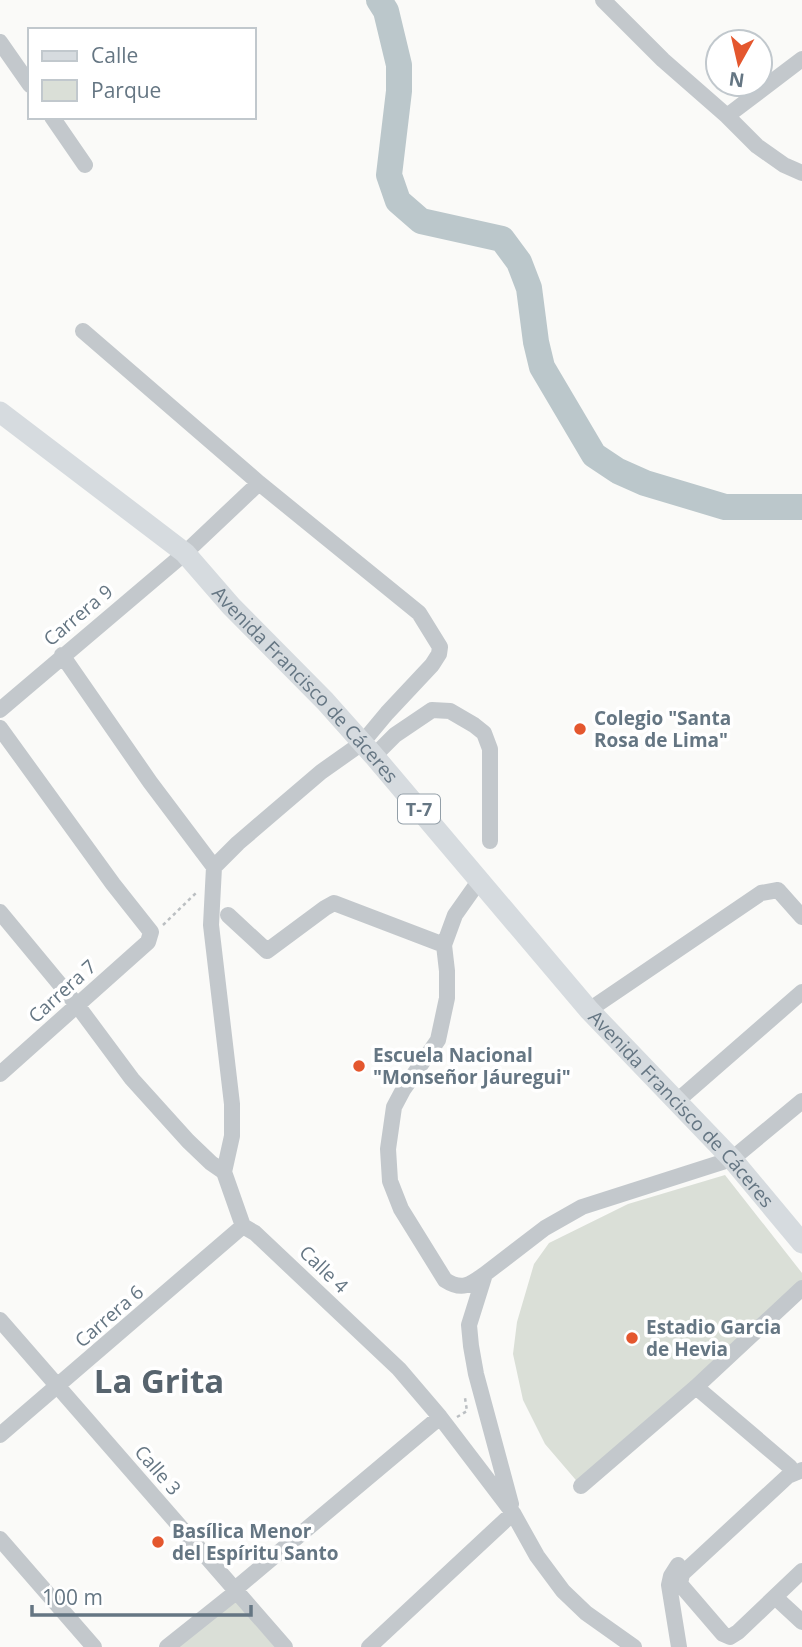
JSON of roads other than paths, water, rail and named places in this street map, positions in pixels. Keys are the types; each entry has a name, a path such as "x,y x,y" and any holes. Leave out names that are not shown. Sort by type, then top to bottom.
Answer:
{"main road":[{"name":"Avenida Francisco de Cáceres","path":"0,412 185,553 231,606 325,701 589,1010 732,1159 802,1242"}],"street":[{"path":"603,0 663,60 757,146 784,165 802,173"},
{"path":"0,42 28,82"},
{"path":"727,116 802,59"},
{"path":"53,119 85,165"},
{"path":"83,331 259,483 419,613 434,634 440,647 439,654 387,713 368,750"},
{"name":"Carrera 9","path":"0,710 185,553 259,483"},
{"path":"62,655 214,871"},
{"path":"243,1226 224,1172 232,1136 232,1104 211,925 214,871 238,843 321,772 395,735 432,710 450,711 484,733 489,749 489,841"},
{"name":"Carrera 7","path":"0,728 151,932 150,937 0,1074"},
{"path":"479,881 455,915 444,945 447,999 438,1040 394,1107 388,1149 390,1181 401,1209 445,1280 457,1287 466,1287 545,1228 582,1207 732,1159 802,1101"},
{"path":"589,1010 761,892 778,890 802,917"},
{"path":"228,915 267,951 334,903 444,945"},
{"path":"0,912 77,1005 132,1079 211,1163 224,1172"},
{"path":"677,1101 802,992"},
{"name":"Carrera 6","path":"0,1435 243,1226"},
{"name":"Calle 4","path":"243,1226 255,1233 398,1369 440,1417 513,1513 537,1556 563,1591 586,1614 634,1647"},
{"path":"369,1647 513,1513 471,1346 470,1325 485,1274"},
{"path":"580,1486 696,1387 802,1288"},
{"name":"Calle 3","path":"0,1320 285,1647"},
{"path":"696,1387 798,1466"},
{"path":"167,1647 231,1596 234,1590 440,1417"},
{"path":"798,1466 679,1579 680,1584 723,1634 730,1637 802,1572"},
{"path":"679,1647 669,1598 671,1576 678,1566 798,1466"},
{"path":"0,1539 94,1647"},
{"path":"775,1597 802,1622"}],"waterway":[{"path":"379,0 386,11 399,65 399,91 389,175 398,201 421,221 502,239 519,262 529,288 542,367 594,455 618,471 645,483 725,507 802,507"}],"place":[{"name":"Colegio \"Santa Rosa de Lima\"","path":"580,729"},
{"name":"Escuela Nacional \"Monseñor Jáuregui\"","path":"359,1066"},
{"name":"Estadio Garcia de Hevia","path":"632,1338"},
{"name":"Basílica Menor del Espíritu Santo","path":"158,1542"}],"district":[{"name":"La Grita","path":"159,1380"}]}
